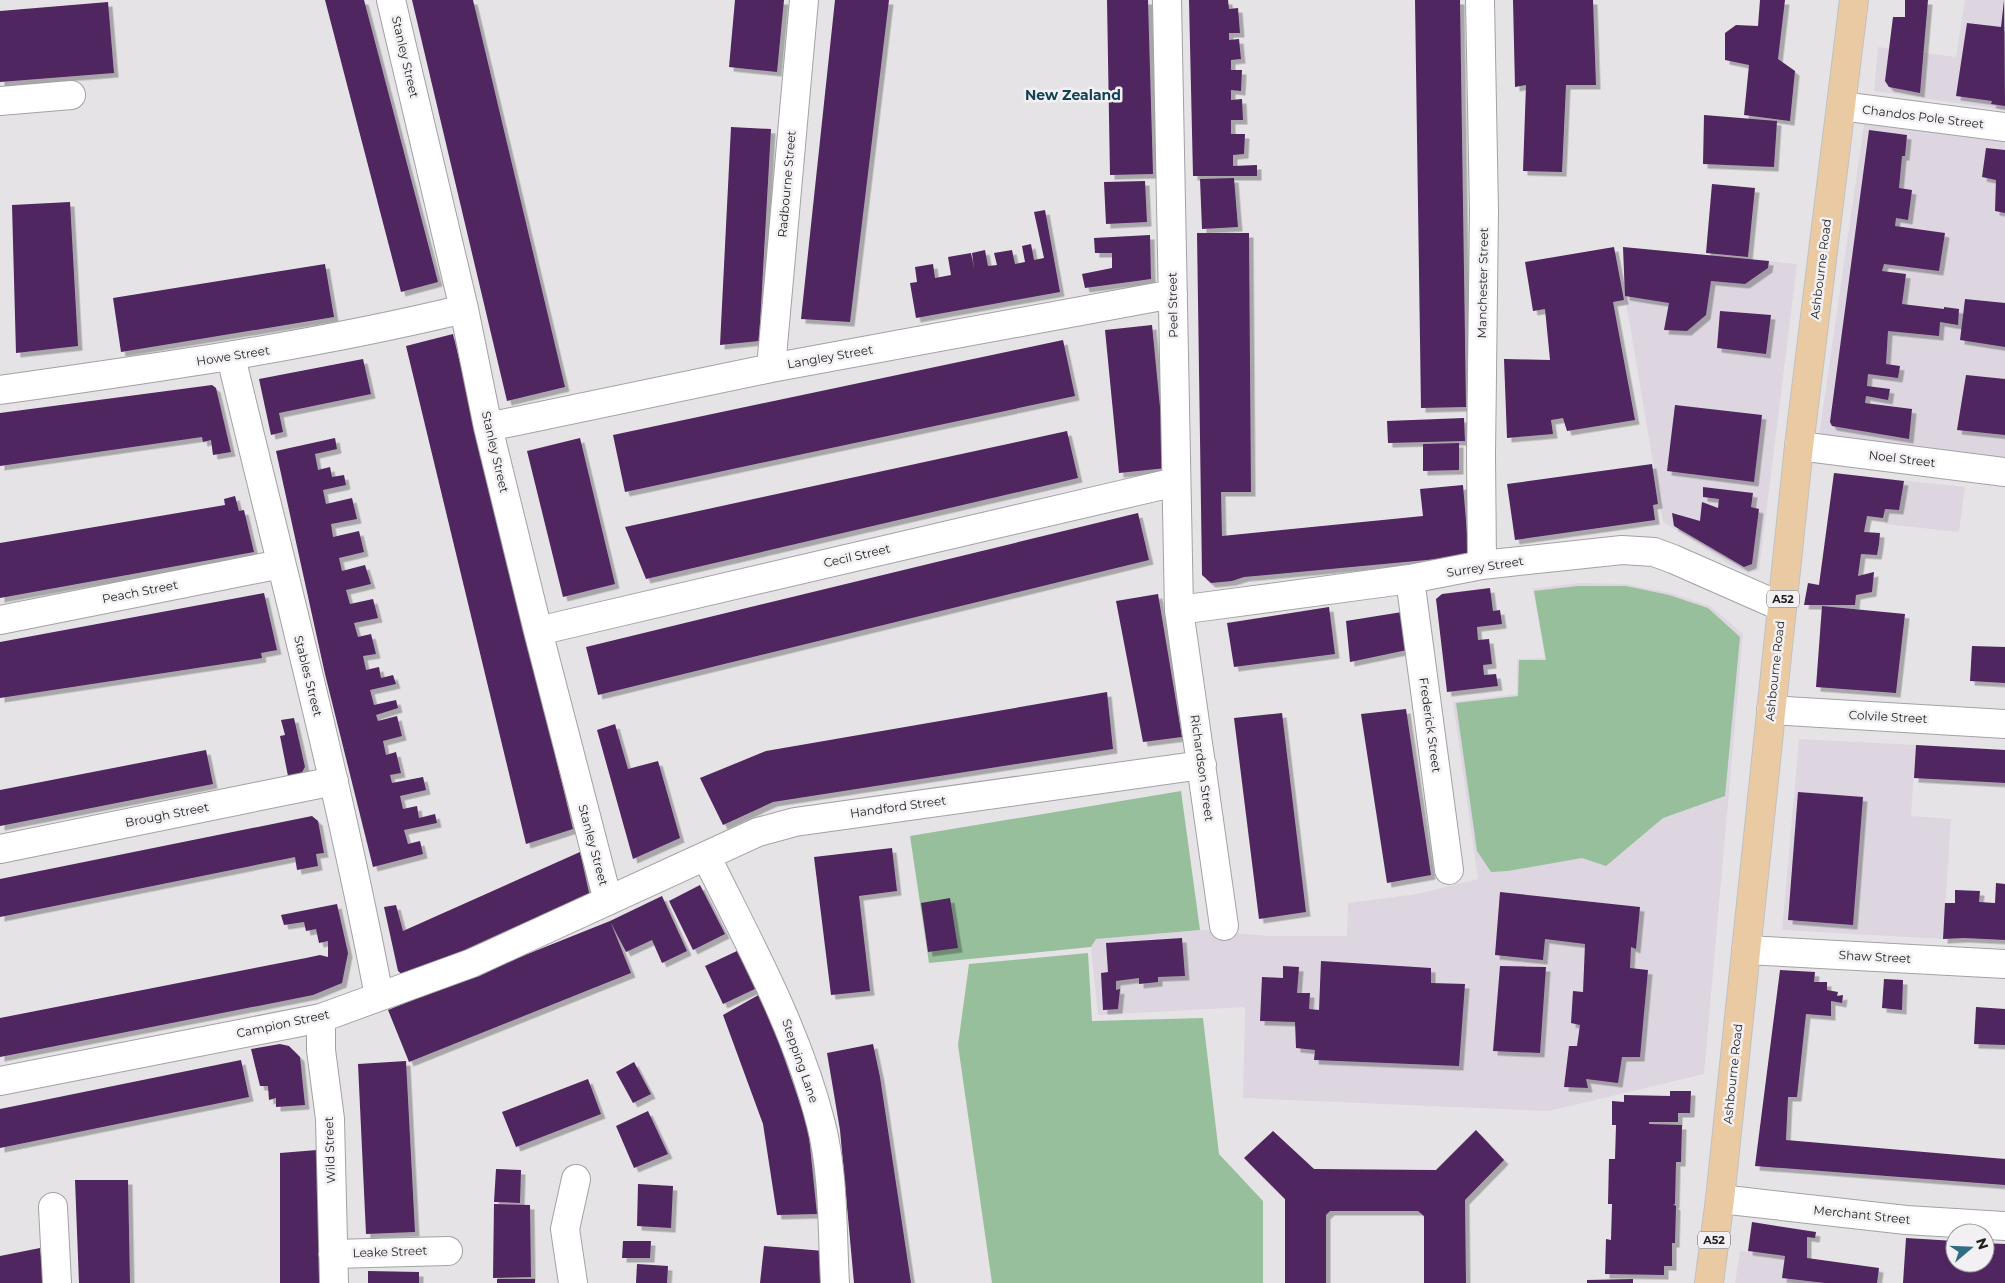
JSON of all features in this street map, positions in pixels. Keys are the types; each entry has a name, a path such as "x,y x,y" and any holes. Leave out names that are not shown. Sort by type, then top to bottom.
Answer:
{"main road":[{"name":"Ashbourne Road","path":"1709,1283 1720,1199 1799,446 1854,0"}],"street":[{"name":"Stanley Street","path":"391,0 464,309 488,428 608,901"},
{"name":"Radbourne Street","path":"771,368 804,0"},
{"name":"Peel Street","path":"1166,0 1174,294 1179,610"},
{"name":"Manchester Street","path":"1480,0 1484,211 1481,455 1482,566"},
{"path":"0,101 71,95"},
{"name":"Chandos Pole Street","path":"1841,106 2005,128"},
{"name":"Langley Street","path":"488,428 771,368 1174,294"},
{"name":"Howe Street","path":"0,390 231,357 389,328 464,309"},
{"name":"Stables Street","path":"231,357 360,893 379,996"},
{"name":"Noel Street","path":"1799,446 2005,472"},
{"name":"Cecil Street","path":"538,631 1176,482"},
{"name":"Surrey Street","path":"1179,610 1410,579 1482,566 1599,552 1639,550 1673,559 1782,607"},
{"name":"Peach Street","path":"0,620 281,564"},
{"name":"Frederick Street","path":"1410,579 1449,870"},
{"name":"Richardson Street","path":"1179,610 1224,926"},
{"name":"Colvile Street","path":"1771,710 2005,724"},
{"name":"Handford Street","path":"608,901 758,832 795,822 1202,765"},
{"name":"Brough Street","path":"0,849 334,781"},
{"name":"Stepping Lane","path":"706,856 777,999 814,1099 826,1153 835,1283"},
{"name":"Campion Street","path":"0,1081 321,1018 472,963 608,901"},
{"name":"Shaw Street","path":"1746,950 2005,964"},
{"name":"Wild Street","path":"321,1018 320,1050 330,1119 334,1283"},
{"path":"573,1283 565,1229 576,1180"},
{"name":"Merchant Street","path":"1720,1199 1906,1220 2005,1226"},
{"path":"53,1207 57,1283"},
{"name":"Leake Street","path":"333,1254 448,1251"}],"shaded area":[{"path":"1965,0 2005,0 2005,110 1874,91 1878,47 1956,57"},
{"path":"1865,118 2005,139 2005,460 1819,436"},
{"path":"1623,247 1797,264 1759,570 1748,573 1732,566 1663,522 1625,296"},
{"path":"1834,473 1965,487 1959,532 1885,524 1885,512 1883,518 1867,516 1866,524 1828,519"},
{"path":"1578,583 1626,584 1671,593 1710,606 1743,634 1704,1074 1549,1111 1243,1098 1245,1007 1098,1015 1091,947 1096,939 1200,930 1269,936 1347,936 1348,903 1417,894 1478,879 1453,702 1517,694 1517,659 1545,658 1533,589"},
{"path":"1799,739 1916,745 1911,816 1951,819 1943,939 1782,930"},
{"path":"1740,1251 1879,1268 1877,1283 1735,1283"}],"green space":[{"path":"1578,586 1626,586 1669,595 1708,608 1740,637 1725,796 1663,818 1606,866 1582,858 1508,871 1491,872 1477,851 1456,703 1518,696 1519,660 1546,660 1534,591"},
{"path":"1181,791 1200,930 1096,939 1091,947 929,963 910,836"},
{"path":"1088,953 1092,1021 1203,1018 1219,1154 1263,1201 1263,1283 992,1283 958,1045 969,964"}],"building":[{"path":"325,0 364,0 438,282 401,292"},
{"path":"412,0 473,0 565,387 507,401"},
{"path":"735,0 784,0 777,72 729,67"},
{"path":"835,0 889,0 850,322 801,319"},
{"path":"1107,0 1148,0 1153,174 1110,175"},
{"path":"1189,0 1228,0 1229,9 1238,8 1240,33 1229,33 1229,40 1239,39 1241,59 1231,60 1231,70 1242,70 1241,91 1231,90 1231,100 1242,99 1243,120 1231,120 1231,134 1245,134 1244,154 1233,155 1233,166 1257,165 1257,176 1193,176"},
{"path":"1415,0 1460,0 1466,407 1421,408"},
{"path":"1513,0 1593,0 1596,85 1566,85 1562,172 1523,171 1526,85 1515,87"},
{"path":"1760,0 1785,0 1778,59 1795,71 1790,121 1744,115 1749,65 1725,60 1725,33 1736,25 1758,26"},
{"path":"1905,0 1928,0 1920,93 1889,87 1885,81 1893,17 1905,17"},
{"path":"2004,0 2005,106 1991,104 1992,101 1956,96 1967,23 2001,27"},
{"path":"108,2 114,73 0,82 0,11"},
{"path":"1704,115 1777,121 1774,167 1703,164"},
{"path":"731,127 771,129 759,341 720,345"},
{"path":"1869,130 1907,135 1905,156 1902,156 1899,188 1912,190 1908,220 1896,218 1895,226 1945,233 1939,271 1884,264 1882,271 1906,274 1902,304 1959,309 1958,325 1940,322 1939,336 1888,331 1886,364 1900,366 1898,378 1868,374 1867,386 1890,389 1888,400 1866,396 1865,403 1912,409 1909,439 1832,426 1830,422"},
{"path":"1986,148 2005,150 2005,213 1995,211 1996,180 1982,177"},
{"path":"1234,178 1238,227 1202,229 1200,179"},
{"path":"1145,181 1147,222 1106,224 1104,182"},
{"path":"1712,184 1755,188 1748,257 1706,253"},
{"path":"70,202 78,346 16,353 12,205"},
{"path":"1045,210 1060,292 916,318 910,283 917,282 915,267 933,264 935,278 951,275 948,257 971,253 974,268 972,253 985,250 988,266 997,265 994,253 1012,250 1015,264 1025,262 1022,246 1031,244 1034,260 1044,258 1034,212"},
{"path":"1197,233 1249,233 1251,492 1221,492 1222,536 1423,516 1420,489 1463,485 1469,556 1244,577 1232,581 1211,583 1202,575"},
{"path":"1150,235 1151,279 1085,288 1082,274 1112,268 1112,253 1095,253 1094,238"},
{"path":"1614,247 1624,300 1613,302 1635,420 1567,431 1563,418 1551,420 1553,434 1507,438 1504,359 1550,360 1545,309 1533,311 1525,262"},
{"path":"1623,247 1769,261 1768,268 1745,284 1711,281 1706,315 1687,331 1664,330 1669,303 1625,296"},
{"path":"325,264 334,317 121,352 113,298"},
{"path":"1965,299 2005,303 2005,347 1960,340"},
{"path":"1720,311 1771,315 1766,354 1717,348"},
{"path":"1152,325 1166,468 1119,473 1105,330"},
{"path":"453,334 573,829 526,844 406,346"},
{"path":"1063,340 1075,396 625,492 613,435"},
{"path":"363,359 371,394 279,413 283,432 271,435 259,379"},
{"path":"1966,375 2005,379 2005,435 1957,430"},
{"path":"212,385 216,388 231,452 213,455 211,440 203,442 202,437 0,466 0,413"},
{"path":"1675,405 1762,415 1754,482 1667,471"},
{"path":"1464,418 1465,441 1388,443 1387,421"},
{"path":"1067,431 1078,478 646,579 625,527"},
{"path":"335,438 337,449 315,454 318,470 330,467 332,477 344,475 346,485 323,490 326,504 352,498 357,519 331,524 333,537 359,531 364,552 339,558 342,571 365,565 371,584 346,590 350,604 373,599 378,618 354,623 358,637 371,634 376,654 363,656 366,670 379,667 381,678 393,675 396,684 370,690 374,705 396,700 398,708 376,715 378,721 397,716 402,736 383,741 386,755 396,752 401,773 390,775 392,783 423,777 426,790 400,796 403,809 417,806 419,818 435,814 437,823 404,830 408,844 420,841 423,854 373,867 325,674 276,451"},
{"path":"580,438 615,584 563,597 527,451"},
{"path":"1459,443 1459,470 1423,471 1423,444"},
{"path":"1652,464 1658,504 1653,505 1655,520 1515,540 1507,484"},
{"path":"1834,473 1904,481 1899,510 1885,509 1883,518 1867,516 1864,532 1880,533 1879,544 1877,555 1861,554 1858,576 1874,572 1872,592 1856,595 1855,605 1804,605 1808,583 1819,585"},
{"path":"1703,487 1753,493 1751,507 1759,509 1752,564 1744,567 1674,526 1672,513 1700,521 1702,502 1718,508 1719,499 1703,497"},
{"path":"235,496 239,511 244,510 254,552 0,598 0,543 225,505 224,499"},
{"path":"1138,513 1149,560 598,695 586,647"},
{"path":"1490,588 1493,611 1500,610 1502,624 1477,627 1478,640 1489,639 1492,664 1483,665 1484,675 1496,674 1498,686 1447,692 1436,599 1442,594"},
{"path":"264,593 277,650 261,653 262,658 0,698 0,642"},
{"path":"1158,594 1182,737 1143,742 1116,601"},
{"path":"1822,606 1905,614 1896,693 1816,687"},
{"path":"1329,607 1335,654 1234,667 1227,623"},
{"path":"1402,612 1407,650 1350,662 1346,621"},
{"path":"1972,646 2005,647 2005,683 1970,681"},
{"path":"1107,692 1113,749 773,802 723,825 700,778 766,751"},
{"path":"1406,709 1431,875 1387,883 1361,714"},
{"path":"1282,713 1306,912 1259,919 1234,718"},
{"path":"294,718 305,767 301,774 288,776 280,736 285,735 281,720"},
{"path":"615,724 628,769 658,761 680,838 633,859 597,730"},
{"path":"1916,745 2005,750 2005,783 1914,778"},
{"path":"206,750 213,784 0,826 0,790"},
{"path":"1798,792 1863,797 1853,925 1788,920"},
{"path":"312,816 318,821 324,853 316,854 318,866 297,870 295,857 0,917 0,879"},
{"path":"892,848 897,891 859,896 870,991 831,995 814,857"},
{"path":"580,852 590,897 420,969 403,975 398,971 384,907 396,905 403,931"},
{"path":"1996,883 2005,884 2005,940 1943,939 1945,903 1955,903 1955,890 1980,891 1979,902 1995,903"},
{"path":"700,885 725,934 693,950 669,901"},
{"path":"1500,892 1640,907 1636,949 1631,947 1630,968 1648,970 1640,1057 1622,1057 1618,1083 1586,1079 1588,1088 1564,1087 1569,1046 1577,1046 1580,1025 1571,1023 1573,991 1583,992 1585,944 1545,939 1543,960 1495,955"},
{"path":"662,896 687,951 662,963 652,940 626,952 611,923 631,973 409,1062 388,1010 610,921"},
{"path":"950,898 958,948 928,952 921,903"},
{"path":"337,904 348,953 342,983 313,995 0,1057 0,1018 320,955 328,957 328,941 319,943 316,929 306,931 304,922 284,925 281,915"},
{"path":"1182,938 1185,976 1158,977 1158,982 1139,984 1139,978 1116,981 1116,990 1120,989 1118,1009 1103,1010 1101,973 1108,972 1106,943"},
{"path":"737,951 757,988 723,1004 705,966"},
{"path":"1321,961 1431,968 1431,983 1465,984 1459,1066 1314,1060 1315,1050 1296,1048 1295,1022 1260,1021 1262,977 1283,978 1283,966 1299,967 1297,993 1310,993 1309,1009 1319,1010"},
{"path":"1500,966 1546,967 1540,1053 1493,1051"},
{"path":"1780,970 1815,972 1814,982 1827,982 1827,990 1838,992 1837,996 1843,995 1842,1003 1831,1001 1831,1016 1806,1014 1797,1097 1788,1097 1786,1140 2005,1159 2005,1185 1755,1166"},
{"path":"1884,979 1903,980 1902,1010 1882,1008"},
{"path":"762,993 808,1127 817,1214 777,1215 763,1124 723,1015"},
{"path":"1976,1007 2005,1009 2005,1045 1974,1044"},
{"path":"280,1044 289,1046 300,1057 305,1105 276,1107 276,1098 269,1100 268,1086 260,1086 251,1049"},
{"path":"873,1044 880,1077 911,1283 854,1283 840,1130 827,1053"},
{"path":"241,1060 249,1097 0,1148 0,1109"},
{"path":"406,1061 415,1232 366,1234 358,1064"},
{"path":"634,1062 651,1094 633,1103 616,1072"},
{"path":"588,1079 601,1114 516,1147 502,1112"},
{"path":"1670,1091 1691,1091 1690,1113 1678,1113 1678,1122 1649,1122 1649,1124 1682,1125 1681,1162 1676,1162 1675,1204 1673,1204 1676,1206 1675,1243 1672,1243 1672,1266 1664,1266 1664,1275 1605,1274 1606,1239 1611,1240 1612,1204 1608,1204 1609,1159 1615,1159 1616,1125 1612,1125 1612,1101 1624,1102 1624,1095 1670,1096"},
{"path":"648,1111 668,1154 634,1168 616,1126"},
{"path":"1476,1130 1504,1160 1465,1200 1466,1283 1424,1283 1424,1216 1418,1211 1330,1211 1326,1215 1326,1283 1285,1283 1285,1199 1244,1158 1273,1131 1314,1169 1436,1170"},
{"path":"317,1150 322,1283 280,1283 280,1153"},
{"path":"496,1169 521,1170 520,1203 494,1202"},
{"path":"75,1180 128,1180 130,1283 79,1283"},
{"path":"638,1184 673,1186 671,1228 637,1226"},
{"path":"494,1204 530,1205 531,1277 493,1278"},
{"path":"1752,1222 1816,1232 1815,1238 1807,1237 1807,1258 1879,1268 1877,1283 1825,1283 1782,1278 1785,1256 1748,1251"},
{"path":"1906,1238 1945,1240 1945,1273 1995,1273 1995,1244 2005,1244 2005,1283 1903,1283"},
{"path":"623,1241 651,1241 650,1258 622,1258"},
{"path":"764,1246 824,1251 821,1283 760,1283"},
{"path":"40,1248 44,1283 0,1283 0,1256"},
{"path":"637,1264 668,1266 667,1283 636,1283"},
{"path":"368,1271 419,1272 419,1283 368,1283"},
{"path":"497,1279 535,1279 535,1283 497,1283"},
{"path":"1633,1279 1633,1283 1587,1283 1587,1280"}],"district":[{"name":"New Zealand","path":"1073,95"}]}
